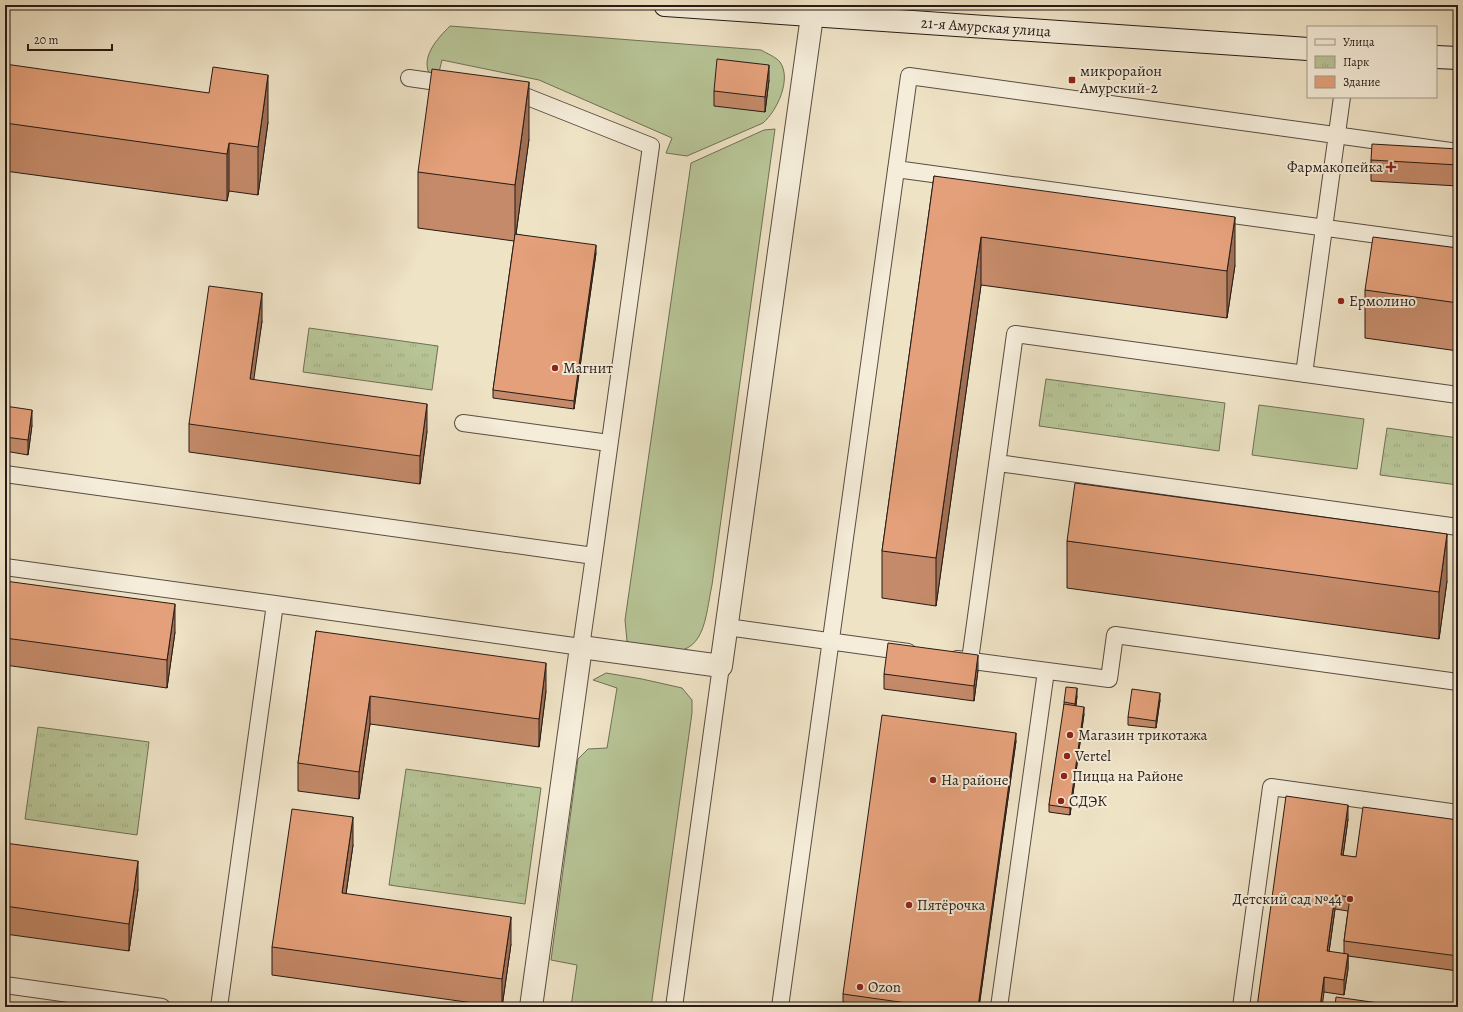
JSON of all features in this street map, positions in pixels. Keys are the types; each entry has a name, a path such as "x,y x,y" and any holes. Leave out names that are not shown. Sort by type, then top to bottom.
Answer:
{"street":[{"name":"21-я Амурская улица","path":"665,5 741,8 812,16 1307,48"},
{"path":"530,1007 581,647 721,666 812,16"},
{"path":"1437,57 1458,58"}],"lane":[{"path":"780,1007 909,76 1458,152"},
{"path":"409,78 465,86"},
{"path":"5,567 581,647 651,146 520,94 496,90"},
{"path":"1304,374 1342,98"},
{"path":"896,169 1458,246"},
{"path":"970,660 1015,334 1458,395"},
{"path":"463,423 609,443"},
{"path":"998,463 1458,527"},
{"path":"5,474 594,556"},
{"path":"219,1007 274,604"},
{"path":"727,627 923,654"},
{"path":"939,656 1109,680 1115,635 1458,682"},
{"path":"674,1007 721,666"},
{"path":"999,1007 1046,671"},
{"path":"1241,1007 1271,787 1458,813"},
{"path":"5,985 162,1007"}],"green space":[{"path":"450,26 761,50 780,62 783,69 784,86 778,103 763,123 687,156 666,153 672,138 539,80 442,60 439,72 431,77 427,63 428,56 435,43"},
{"path":"775,129 712,585 705,622 696,641 688,648 677,651 644,649 627,641 625,620 691,163 764,130"},
{"path":"309,328 438,346 432,390 303,372"},
{"path":"1046,379 1225,403 1219,451 1039,426"},
{"path":"1259,405 1364,419 1357,469 1252,455"},
{"path":"1387,428 1458,438 1458,485 1380,475"},
{"path":"606,673 682,688 692,700 692,713 651,1007 571,1007 577,965 551,960 578,759 588,749 607,748 617,688 593,680"},
{"path":"38,727 149,742 137,835 25,819"},
{"path":"406,769 541,788 525,904 389,885"}],"building":[{"path":"717,59 769,65 765,97 714,91"},
{"path":"5,64 209,93 213,67 268,75 258,147 229,143 227,154 5,123"},
{"path":"432,69 529,82 515,185 418,172"},
{"path":"1372,144 1458,149 1458,165 1371,160"},
{"path":"934,176 1235,217 1227,271 981,237 936,558 882,551"},
{"path":"515,234 596,245 574,401 493,390"},
{"path":"1373,237 1458,248 1458,303 1365,290"},
{"path":"209,286 262,293 250,379 427,404 420,456 189,424"},
{"path":"5,406 32,410 28,440 5,437"},
{"path":"1075,483 1447,534 1439,592 1067,541"},
{"path":"5,581 175,604 167,660 5,638"},
{"path":"316,631 546,663 539,719 370,696 359,772 298,763"},
{"path":"888,643 978,655 974,686 884,674"},
{"path":"1066,687 1077,688 1075,704 1064,702"},
{"path":"1132,689 1160,693 1156,721 1128,717"},
{"path":"1064,704 1084,707 1070,808 1049,805"},
{"path":"882,715 1016,733 978,1007 935,1007 843,994"},
{"path":"1286,796 1348,805 1341,855 1356,857 1363,807 1458,820 1458,956 1344,941 1350,897 1335,895 1327,951 1348,954 1344,980 1324,977 1320,1007 1257,1007"},
{"path":"292,809 353,817 342,893 511,917 502,979 272,947"},
{"path":"5,843 138,861 129,924 5,906"},
{"path":"1336,997 1407,1007 1335,1007"}],"place":[{"name":"микрорайон Амурский-2","path":"1072,80"},
{"name":"Фармакопейка","path":"1391,167"},
{"name":"Ермолино","path":"1341,301"},
{"name":"Магнит","path":"555,368"},
{"name":"Магазин трикотажа","path":"1070,735"},
{"name":"Vertel","path":"1067,756"},
{"name":"Пицца на Районе","path":"1064,776"},
{"name":"На районе","path":"933,780"},
{"name":"СДЭК","path":"1061,801"},
{"name":"Детский сад №44","path":"1350,899"},
{"name":"Пятёрочка","path":"909,905"},
{"name":"Ozon","path":"860,987"}]}
